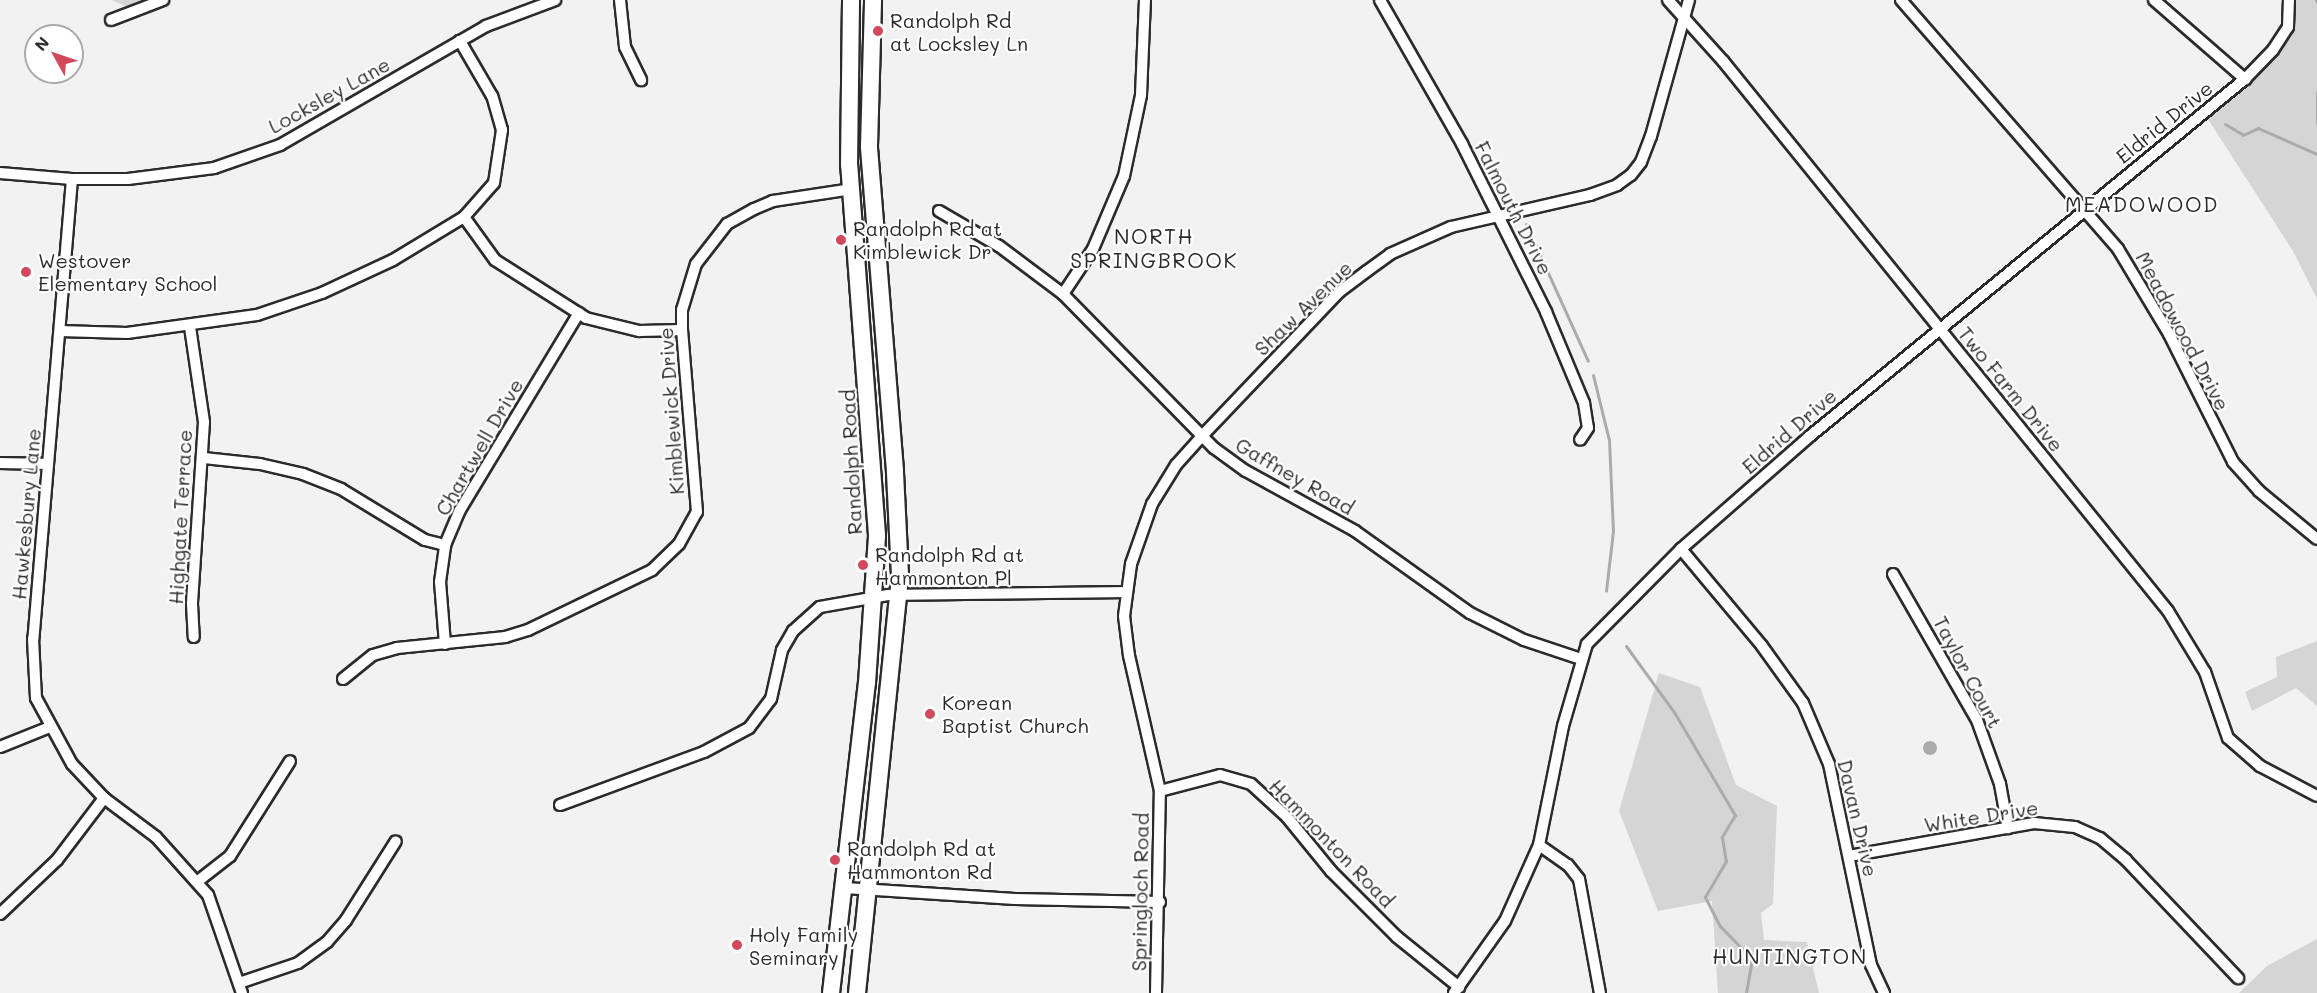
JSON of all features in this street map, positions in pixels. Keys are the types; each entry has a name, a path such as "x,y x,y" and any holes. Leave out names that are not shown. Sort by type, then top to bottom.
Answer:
{"main road":[{"name":"Randolph Road","path":"831,993 866,694 878,535 876,476 852,189 851,0"},
{"path":"857,993 866,891 891,687 897,595 896,471 869,146 873,0"}],"street":[{"path":"111,20 163,0"},
{"name":"Locksley Lane","path":"0,173 72,179 178,174 249,156 318,126 460,41 514,13 555,0"},
{"path":"620,0 625,47 641,80"},
{"path":"1063,294 1093,249 1124,176 1141,95 1145,0"},
{"name":"Falmouth Drive","path":"1380,0 1499,215 1584,403 1588,428 1580,440"},
{"name":"Two Farm Drive","path":"1668,0 1684,16 2168,611 2205,672 2228,738 2260,766 2317,796"},
{"name":"Shaw Avenue","path":"1160,791 1129,656 1125,592 1152,504 1176,465 1339,292 1366,270 1433,233 1499,215 1590,195 1617,185 1631,175 1651,136 1689,0"},
{"name":"Meadowood Drive","path":"1901,0 2086,210 2142,285 2233,462 2266,498 2317,539"},
{"name":"Eldrid Drive","path":"1457,990 1505,921 1539,845 1563,726 1587,644 1681,549 1939,329 2245,79 2273,51 2288,27 2289,0"},
{"path":"2157,1 2245,79"},
{"path":"60,331 128,333 190,327 257,315 322,293 393,260 464,217 494,183 502,130 492,96 460,41"},
{"name":"Hawkesbury Lane","path":"72,179 33,651 36,698 72,764 104,798 156,837 198,881 220,921 241,988"},
{"name":"Kimblewick Drive","path":"343,680 374,655 397,648 505,636 548,622 652,570 679,544 697,512 682,330 682,310 696,264 727,224 773,201 852,189"},
{"name":"Gaffney Road","path":"939,211 999,246 1063,294 1202,436 1246,471 1355,531 1470,613 1524,640 1581,659"},
{"path":"464,217 495,260 579,313 627,329 682,330"},
{"name":"Chartwell Drive","path":"445,644 440,582 444,545 460,510 579,313"},
{"name":"Highgate Terrace","path":"190,327 204,422 204,458 192,604 194,637"},
{"path":"204,458 260,464 303,474 341,489 425,540 444,545"},
{"path":"0,463 48,464"},
{"name":"Davan Drive","path":"1681,549 1762,646 1803,703 1829,764 1871,965 1884,993"},
{"name":"Taylor Court","path":"1893,574 1977,720 2000,784 2008,828"},
{"path":"560,806 704,752 749,728 771,699 782,650 793,631 820,607 872,597 897,595 1125,592"},
{"path":"0,747 50,727"},
{"path":"198,881 230,856 290,761"},
{"name":"Hammonton Road","path":"1160,791 1220,775 1251,784 1287,817 1331,871 1397,937 1457,990"},
{"name":"Springloch Road","path":"1156,993 1160,902 1160,791"},
{"path":"0,914 57,860 104,798"},
{"name":"White Drive","path":"1849,856 2008,828 2056,823 2100,838 2126,860 2238,978"},
{"path":"241,988 298,963 327,942 346,920 396,841"},
{"path":"1539,845 1568,865 1579,879 1600,993"},
{"path":"845,888 1015,899 1160,902"}],"shaded area":[{"path":"112,0 149,0 127,7"},
{"path":"2289,0 2317,0 2317,299 2293,251 2204,113 2245,79 2288,27"},
{"path":"2317,641 2317,706 2296,688 2252,711 2245,692 2277,677 2276,657"},
{"path":"1659,673 1700,687 1736,785 1777,806 1773,904 1761,913 1764,940 1807,942 1819,993 1718,993 1712,901 1658,911 1619,811"},
{"path":"1927,741 1933,741 1937,748 1933,755 1927,755 1923,751 1923,745"},
{"path":"2317,939 2317,993 2239,993 2267,966"}],"waterway":[{"path":"2317,92 2317,123"},
{"path":"2225,124 2243,135 2258,128 2317,154"},
{"path":"1526,224 1588,361"},
{"path":"1593,375 1609,440 1613,531 1606,591"},
{"path":"1626,646 1674,712 1735,815 1722,837 1726,861 1705,897 1720,926 1752,959 1746,993"}],"place":[{"name":"Randolph Rd at Locksley Ln","path":"878,31"},
{"name":"Randolph Rd at Kimblewick Dr","path":"841,240"},
{"name":"Westover Elementary School","path":"26,272"},
{"name":"Randolph Rd at Hammonton Pl","path":"863,565"},
{"name":"Korean Baptist Church","path":"930,714"},
{"name":"Randolph Rd at Hammonton Rd","path":"835,860"},
{"name":"Holy Family Seminary","path":"737,945"}],"district":[{"name":"MEADOWOOD","path":"2142,204"},
{"name":"NORTH SPRINGBROOK","path":"1154,248"},
{"name":"HUNTINGTON","path":"1790,956"}]}
